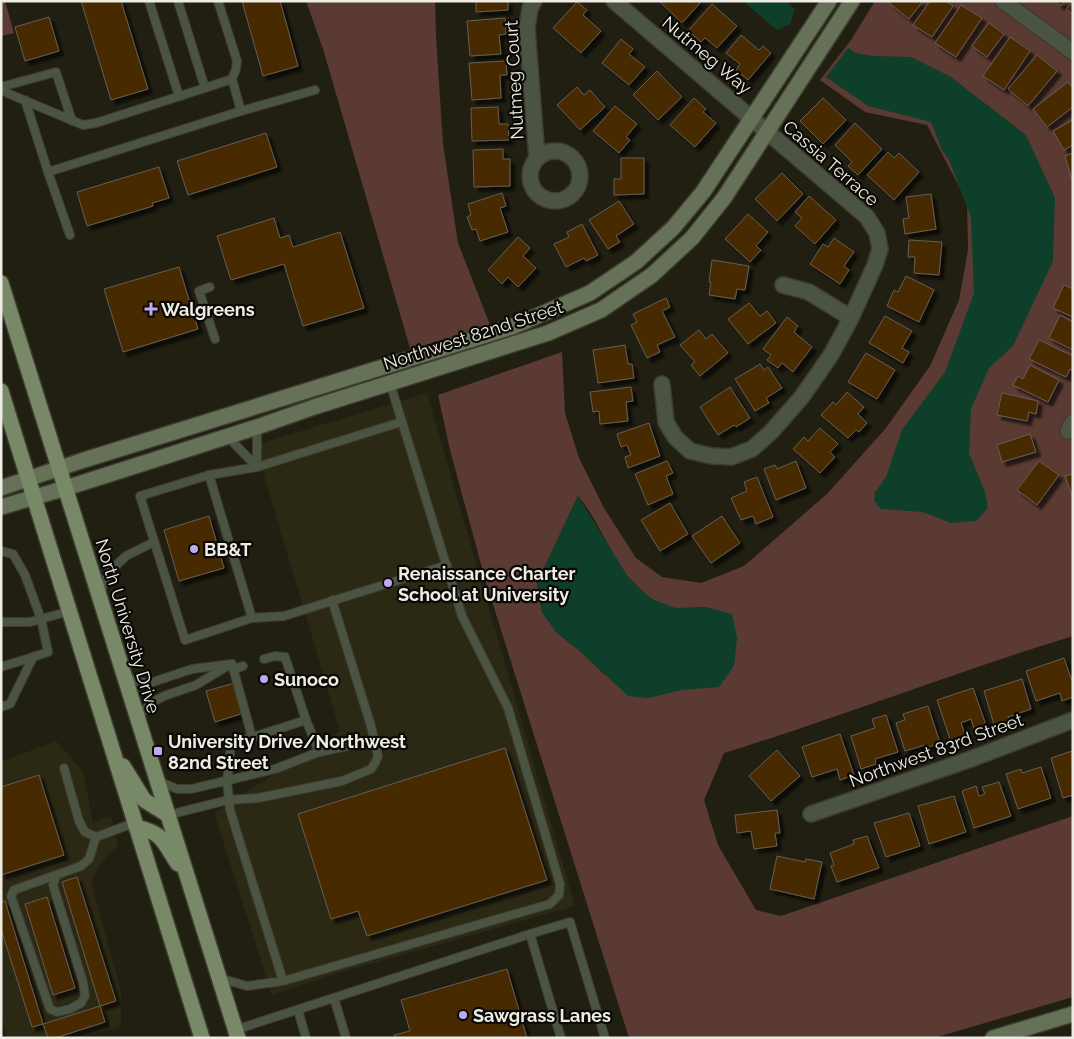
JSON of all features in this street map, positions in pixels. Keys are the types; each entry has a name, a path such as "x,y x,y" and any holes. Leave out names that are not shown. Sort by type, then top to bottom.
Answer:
{"main road":[{"name":"North University Drive","path":"1,283 236,1034"},
{"path":"1,391 70,611 108,741 202,1038"},
{"path":"108,741 144,800 168,815"},
{"path":"135,825 151,830 160,836 189,883"}],"street":[{"name":"Nutmeg Court","path":"534,1 530,8 527,28 537,158"},
{"name":"Nutmeg Way","path":"614,1 753,119"},
{"name":"Northwest 82nd Street","path":"1,488 59,468 476,339 512,327 590,292 636,262 673,228 703,192 753,119 829,1"},
{"name":"Northwest 82nd Street","path":"1,506 66,488 314,407 548,334 601,310 652,275 692,238 724,198 852,1"},
{"path":"1003,1 1073,52"},
{"name":"Cassia Terrace","path":"662,384 666,422 675,437 690,451 712,456 731,457 752,449 771,432 795,405 831,355 851,318 875,265 880,249 877,232 868,217 753,119"},
{"path":"783,285 809,292 851,318"},
{"name":"Northwest 83rd Street","path":"811,814 970,759 1073,720"},
{"path":"993,1038 1073,1014"}],"lane":[{"path":"149,1 179,96"},
{"path":"178,1 204,88"},
{"path":"218,1 238,61 232,79 241,111"},
{"path":"72,121 56,72 1,87 7,93 72,121 83,125 96,123 232,79"},
{"path":"48,172 241,111 315,90"},
{"path":"25,100 70,236"},
{"path":"210,287 199,292 215,339"},
{"path":"219,978 247,986 283,980 550,904 559,895 560,884 508,708 462,616 390,383"},
{"path":"401,422 258,467 209,475 140,496 184,640 252,618 284,616 447,565"},
{"path":"257,427 258,467"},
{"path":"227,436 258,467"},
{"path":"209,475 252,618"},
{"path":"99,595 108,573 126,556 154,542"},
{"path":"1,551 13,554 25,575 41,619 48,652 1,667"},
{"path":"168,815 228,800 258,798 307,790 356,776 371,769 375,764 378,756 371,726 332,600"},
{"path":"1,622 30,622 70,611"},
{"path":"264,659 275,656 285,658 319,752"},
{"path":"1,707 10,704 33,657"},
{"path":"137,718 151,703 164,696 196,685 233,666"},
{"path":"233,666 252,737"},
{"path":"124,676 150,683 192,669 243,666"},
{"path":"283,980 230,810 227,781 231,744 306,720"},
{"path":"156,780 177,789 184,789 275,769 319,752 347,746"},
{"path":"64,768 79,821 85,832 96,837 135,825"},
{"path":"56,876 53,884 83,982 84,996 81,1003 70,1009 58,1012 50,1009 11,896 14,890 81,866 89,858 96,837"},
{"path":"236,1034 298,1010 570,922 605,1038"},
{"path":"530,934 561,1038"},
{"path":"334,998 346,1038"},
{"path":"298,1010 306,1038"}],"shaded area":[{"path":"1,1 5,1 14,33 1,36"},
{"path":"306,1 435,1 443,144 458,243 492,330 412,355 323,49"},
{"path":"743,1 786,1 795,10 790,24 777,30"},
{"path":"875,1 1073,1 1073,636 724,753 704,800 718,845 756,910 781,916 1073,816 1073,997 934,1038 629,1038 485,579 450,450 438,395 562,352 565,413 579,458 604,508 636,558 662,577 701,583 744,566 827,494 886,428 930,366 959,300 968,250 967,202 927,125 865,112 820,80 851,40","holes":["578,496 589,511 618,561 641,591 657,602 675,608 706,607 681,690 647,698 604,674 580,651 557,633 542,612 537,583"]},
{"path":"848,48 856,53 873,56 911,57 951,77 1026,135 1055,198 1053,261 1013,346 989,368 971,409 969,453 985,492 988,508 976,521 951,523 923,512 881,509 874,501 875,492 886,477 902,430 945,372 974,293 971,217 949,160 942,150 931,122 868,106 826,77"},
{"name":"Renaissance Charter School at University","path":"427,393 575,906 332,975 272,995 214,813 340,731 255,445"},
{"path":"578,496 628,577 651,599 676,608 706,607 732,614 737,638 734,666 719,687 681,690 647,698 628,696 580,651 557,633 542,612 537,583"},
{"path":"56,741 83,771 93,823 111,816 118,845 96,871 91,882 121,992 121,1026 80,1038 8,1038 1,1016 1,762"}],"building":[{"path":"81,1 121,1 148,89 111,100"},
{"path":"242,1 280,1 298,66 263,76"},
{"path":"476,1 508,1 508,10 476,12"},
{"path":"659,1 699,1 700,3 682,23"},
{"path":"891,1 923,1 909,19 889,3"},
{"path":"930,1 946,1 953,6 932,37 913,25"},
{"path":"1055,1 1065,1 1061,6"},
{"path":"577,2 587,10 583,15 601,31 581,53 553,28"},
{"path":"1073,2 1073,15 1066,9"},
{"path":"712,4 737,26 717,48 705,38 701,42 688,31"},
{"path":"961,5 982,18 956,57 935,43"},
{"path":"49,17 59,51 25,61 15,27"},
{"path":"505,18 506,34 499,35 501,54 470,56 467,21"},
{"path":"989,23 1004,34 987,57 972,46"},
{"path":"741,35 759,50 763,46 771,53 748,80 736,70 740,64 726,53"},
{"path":"1010,37 1030,51 1004,90 983,76"},
{"path":"621,39 633,49 629,54 645,67 629,85 602,63"},
{"path":"1037,55 1057,71 1028,106 1008,89"},
{"path":"506,61 507,75 500,75 501,98 472,100 469,63"},
{"path":"657,71 682,97 658,120 633,95"},
{"path":"1068,82 1073,88 1073,107 1047,127 1033,109"},
{"path":"577,87 584,95 590,90 605,107 580,130 557,105"},
{"path":"694,98 706,109 703,112 716,123 695,147 670,125"},
{"path":"823,98 846,120 823,144 800,121"},
{"path":"615,106 637,124 626,137 630,140 619,153 593,131"},
{"path":"498,107 499,124 508,124 509,140 472,141 471,108"},
{"path":"1073,120 1073,145 1064,150 1053,131"},
{"path":"855,123 882,149 858,175 848,166 852,162 835,145"},
{"path":"266,133 277,167 188,195 177,161"},
{"path":"503,149 503,159 510,159 510,186 474,187 473,150"},
{"path":"888,152 894,158 899,153 919,172 894,200 867,175"},
{"path":"1073,153 1073,180 1072,180 1065,156"},
{"path":"621,158 644,158 644,194 614,195 614,179 621,179"},
{"path":"159,167 169,198 152,203 153,206 87,226 77,192"},
{"path":"782,173 803,194 777,221 755,199"},
{"path":"502,193 506,206 500,208 508,232 480,241 476,229 472,230 467,217 471,215 468,204"},
{"path":"931,194 936,229 905,234 903,219 909,218 906,197"},
{"path":"809,196 836,220 815,244 795,226 802,218 795,212"},
{"path":"619,201 634,224 616,236 620,242 608,249 589,220"},
{"path":"748,214 768,232 756,246 761,250 750,262 725,239"},
{"path":"274,218 280,238 289,235 293,247 340,232 364,308 303,326 284,264 231,280 217,236"},
{"path":"582,224 598,255 586,261 584,258 566,267 554,244 569,237 567,232"},
{"path":"518,237 530,248 523,256 536,268 518,287 508,277 502,284 488,270"},
{"path":"834,238 854,252 844,266 849,270 840,284 810,264 823,244 828,247"},
{"path":"909,240 942,242 939,275 914,273 915,257 908,257"},
{"path":"712,260 749,266 745,290 737,289 735,299 709,295"},
{"name":"Walgreens","path":"179,267 198,329 123,352 104,289"},
{"path":"906,276 934,290 919,322 887,306 894,290 898,292"},
{"path":"1064,285 1073,289 1073,317 1053,308"},
{"path":"666,298 670,307 662,311 675,337 657,345 660,352 647,358 631,325 637,322 633,314"},
{"path":"749,303 760,316 767,311 776,323 748,344 728,319"},
{"path":"1060,315 1073,322 1073,350 1049,338"},
{"path":"885,316 912,331 902,348 909,352 903,363 869,343"},
{"path":"787,317 798,326 794,332 812,347 793,372 782,363 778,368 767,360 771,355 763,349"},
{"path":"699,330 706,339 712,334 728,353 700,376 691,365 695,362 680,345"},
{"path":"1039,340 1073,356 1073,371 1070,369 1066,377 1029,359"},
{"path":"625,345 628,364 632,364 634,378 598,383 593,350"},
{"path":"866,353 895,370 877,399 848,382"},
{"path":"760,364 764,370 768,367 782,388 766,398 769,403 755,411 735,379"},
{"path":"1030,365 1059,380 1048,402 1013,385 1018,376 1023,379"},
{"path":"631,387 633,401 626,402 628,421 600,424 599,411 593,412 590,392"},
{"path":"730,387 750,418 718,435 700,407"},
{"path":"847,392 864,407 858,414 867,423 859,432 856,430 848,438 821,415 833,402 836,405"},
{"path":"1002,393 1038,401 1036,414 1029,412 1027,421 997,415"},
{"path":"649,423 660,456 628,468 625,457 631,455 627,445 621,447 617,434"},
{"path":"820,428 838,444 830,452 835,457 820,473 793,449 804,437 808,441"},
{"path":"1030,434 1036,452 1002,462 997,445"},
{"path":"667,461 673,473 666,476 673,494 648,505 635,474"},
{"path":"796,461 806,488 776,500 764,469 775,465 777,469"},
{"path":"1039,461 1059,475 1037,505 1017,490"},
{"path":"1073,474 1073,498 1065,476"},
{"path":"757,477 773,517 756,524 753,516 741,520 731,498 747,491 744,482"},
{"path":"670,503 688,534 660,551 641,520"},
{"name":"BB&T","path":"209,516 224,568 179,581 164,530"},
{"path":"722,516 740,543 711,563 692,536"},
{"path":"1064,658 1073,684 1073,697 1062,701 1060,693 1036,701 1026,671"},
{"path":"1022,679 1031,709 1008,717 1010,723 995,728 984,691"},
{"path":"235,683 244,713 215,722 206,691"},
{"path":"973,688 986,725 974,729 971,719 961,723 966,737 951,742 937,700"},
{"path":"928,706 940,743 926,748 925,745 905,751 896,723 905,720 903,714"},
{"path":"886,715 898,752 875,759 876,764 861,769 851,736 875,728 872,719"},
{"path":"840,734 854,775 840,780 837,769 812,777 802,747"},
{"path":"505,748 547,880 367,936 358,911 331,919 298,814"},
{"path":"777,750 800,776 771,801 749,776"},
{"path":"1072,751 1073,795 1063,798 1051,758"},
{"path":"1041,767 1051,798 1018,809 1006,774 1021,769 1022,773"},
{"path":"39,775 64,855 1,875 1,787"},
{"path":"999,782 1011,816 974,828 962,791 976,786 979,796 985,794 982,787"},
{"path":"954,796 966,832 929,844 918,806"},
{"path":"777,810 780,833 775,833 777,846 754,849 751,831 737,833 735,815"},
{"path":"909,813 920,846 886,857 874,823"},
{"path":"867,836 879,868 837,882 831,866 834,865 830,853 854,844 853,840"},
{"path":"777,856 805,862 806,859 822,862 814,899 770,889"},
{"path":"77,877 116,1001 100,1006 62,882"},
{"path":"47,897 75,988 53,995 25,904"},
{"path":"5,901 43,1024 32,1027 1,929 1,902"},
{"name":"Sawgrass Lanes","path":"507,969 527,1038 395,1038 394,1035 410,1031 401,1000"},
{"path":"100,1006 105,1022 55,1038 48,1038 43,1024"}],"place":[{"name":"Walgreens","path":"151,309"},
{"name":"BB&T","path":"194,549"},
{"name":"Renaissance Charter School at University","path":"388,583"},
{"name":"Sunoco","path":"264,679"},
{"name":"University Drive/Northwest 82nd Street","path":"158,751"},
{"name":"Sawgrass Lanes","path":"463,1015"}]}
